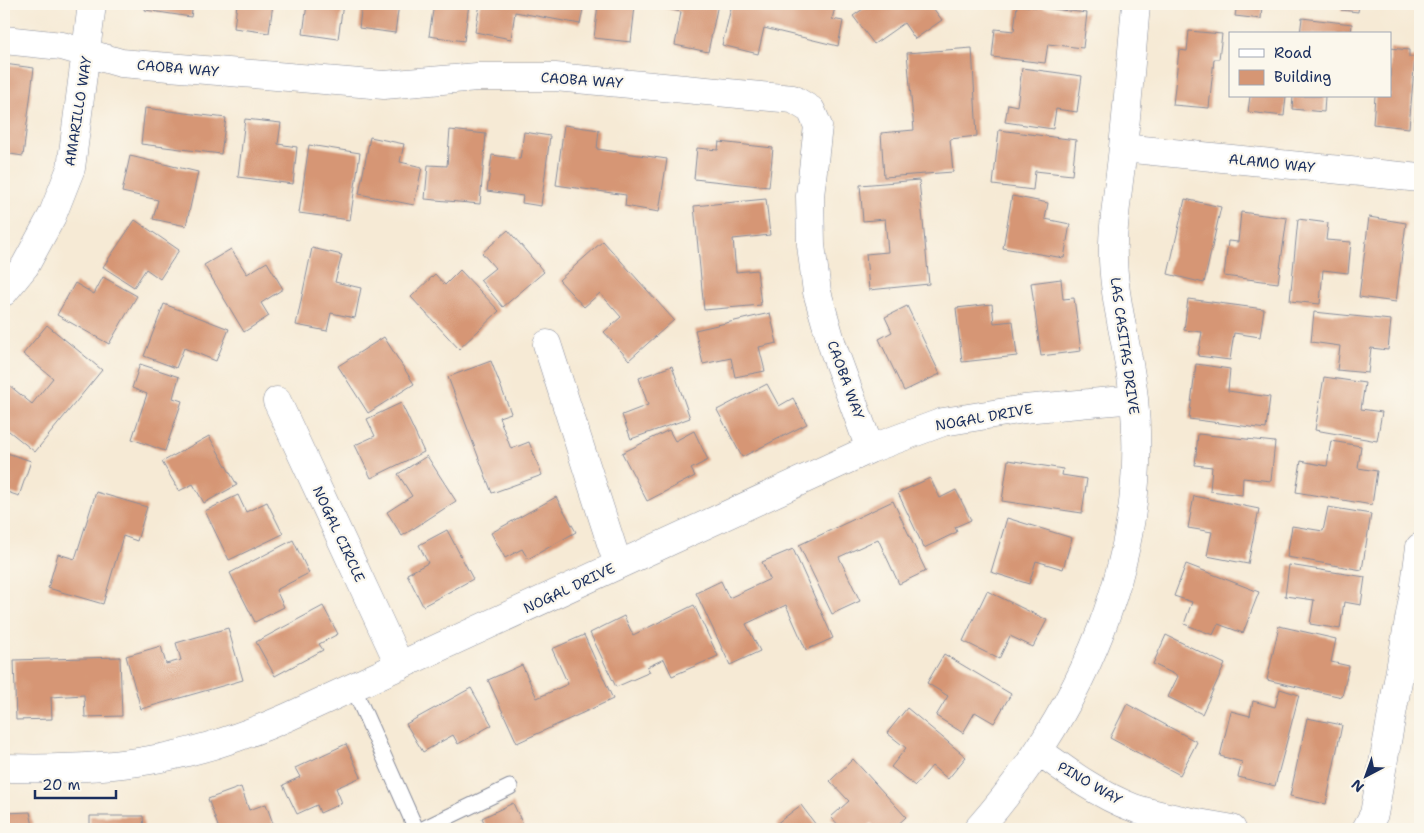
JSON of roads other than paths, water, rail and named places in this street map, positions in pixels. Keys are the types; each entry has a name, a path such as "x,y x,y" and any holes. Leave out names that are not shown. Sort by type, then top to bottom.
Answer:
{"street":[{"name":"AMARILLO WAY","path":"4,292 24,266 52,216 71,168 88,54 92,4"},
{"name":"LAS CASITAS DRIVE","path":"978,829 1004,799 1039,751 1072,696 1096,644 1115,594 1126,552 1134,500 1136,450 1134,399 1117,296 1113,243 1136,4"},
{"name":"CAOBA WAY","path":"4,40 62,46 121,63 384,85 477,77 555,77 793,99 811,110 818,126 810,196 810,246 817,292 833,348 870,448"},
{"name":"ALAMO WAY","path":"1123,148 1420,178"},
{"path":"547,344 618,565"},
{"name":"NOGAL DRIVE","path":"4,768 102,768 167,758 227,742 256,732 870,448 943,422 1024,408 1134,399"},
{"name":"NOGAL CIRCLE","path":"277,401 400,666"},
{"path":"1366,829 1374,814 1414,592 1420,547"},
{"name":"PINO WAY","path":"1039,751 1083,783 1134,808 1232,829"}],"lane":[{"path":"353,687 416,829"},
{"path":"423,829 510,787"}]}
